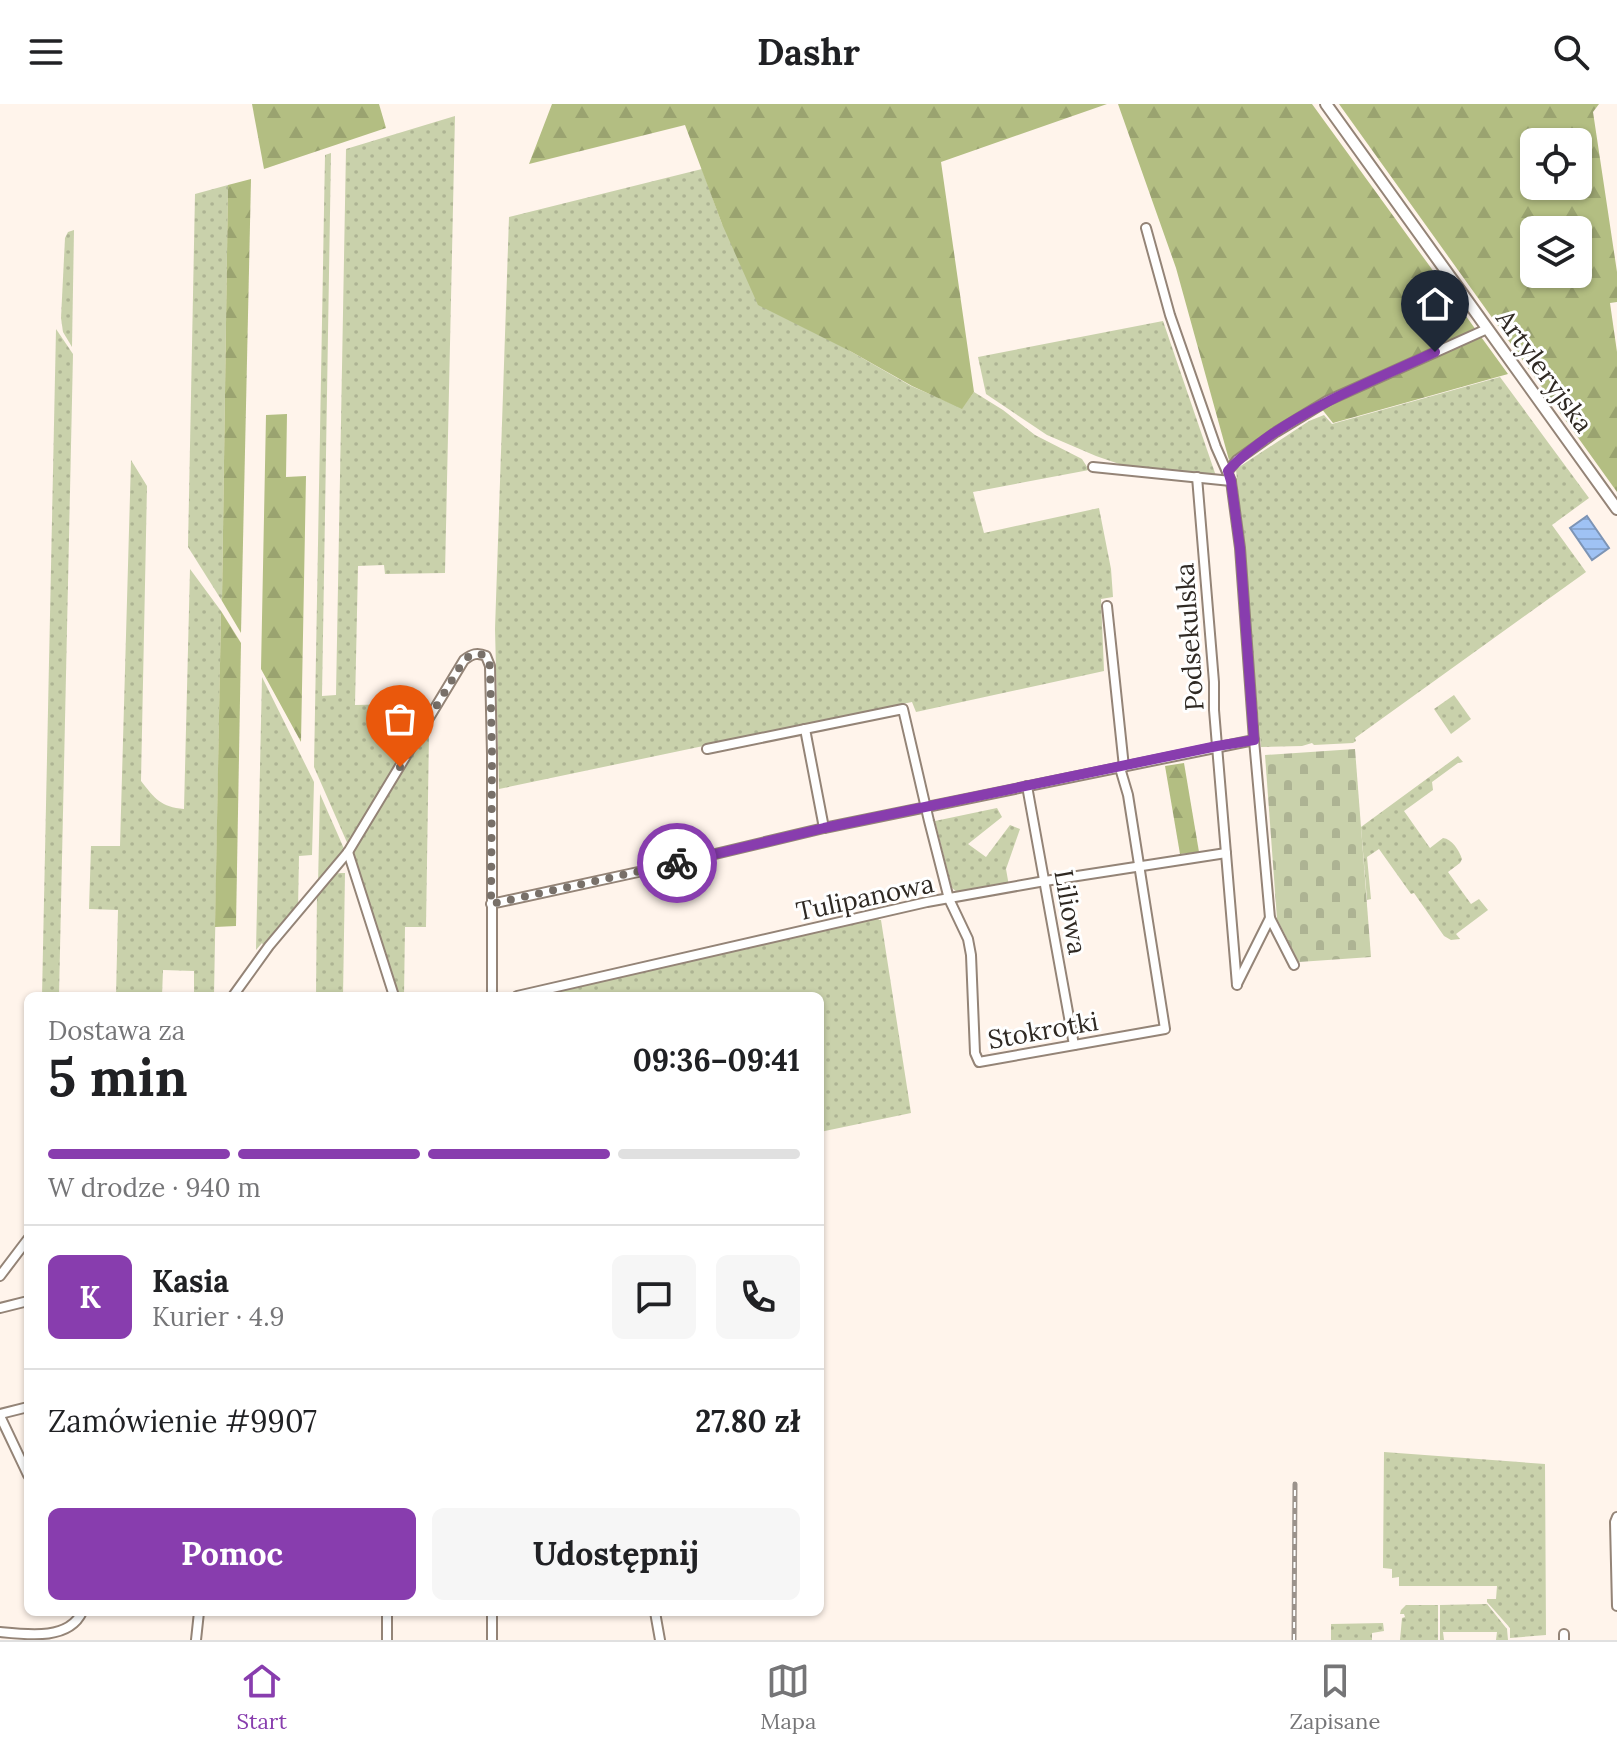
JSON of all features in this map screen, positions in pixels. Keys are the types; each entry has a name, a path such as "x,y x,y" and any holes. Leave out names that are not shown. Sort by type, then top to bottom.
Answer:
{"street":[{"name":"Artyleryjska","path":"1326,104 1617,509"},
{"path":"1146,228 1170,315 1231,481 1240,548 1270,918 1294,965"},
{"path":"1228,471 1237,460 1276,432 1327,401 1487,329"},
{"path":"1093,467 1231,481"},
{"name":"Podsekulska","path":"1197,477 1237,985 1270,918"},
{"path":"1107,606 1122,767 1139,867"},
{"path":"236,992 255,963 348,852 464,660 472,654 486,656 490,666 492,992"},
{"name":"Stokrotki","path":"805,729 903,709 949,899 968,939 975,1053 979,1062 1165,1029 1139,867"},
{"path":"707,749 805,729 824,828"},
{"path":"491,904 824,828 1254,740"},
{"name":"Liliowa","path":"1027,786 1074,1045"},
{"path":"348,852 393,992"},
{"name":"Tulipanowa","path":"534,992 927,902 1226,853"},
{"path":"0,1276 24,1244"},
{"path":"0,1308 24,1302"},
{"path":"24,1408 0,1415 24,1466"},
{"path":"1617,1517 1617,1606"},
{"path":"0,1632 48,1636 64,1633 78,1623 81,1616"},
{"path":"196,1640 199,1616"},
{"path":"387,1616 387,1640"},
{"path":"492,1616 492,1640"},
{"path":"656,1616 660,1640"}],"green space":[{"path":"252,104 379,104 386,128 264,169"},
{"path":"552,104 1107,104 941,162 974,392 962,409 758,305 722,224 685,125 529,164"},
{"path":"1118,104 1312,104 1508,374 1333,423 1317,403 1275,427 1229,460 1176,268"},
{"path":"1339,104 1599,104 1593,112 1617,272 1617,302 1610,303 1617,352 1617,492"},
{"path":"455,116 445,573 385,574 384,565 358,566 355,705 402,704 401,762 349,847 314,767 325,155 331,153 322,696 336,695 346,149"},
{"path":"702,169 722,224 850,351 911,386 962,408 974,392 1035,435 1082,459 1089,470 973,492 984,533 1099,508 1113,597 1101,599 1104,671 916,712 912,702 499,789 495,629 509,217"},
{"path":"251,179 241,633 222,601 228,185"},
{"path":"228,185 222,601 188,547 195,194"},
{"path":"74,230 72,347 63,332 61,318 65,238 68,232"},
{"path":"1163,321 1216,476 1122,465 1096,456 1047,435 986,394 978,357"},
{"path":"56,329 73,354 59,992 42,992"},
{"path":"1500,377 1589,498 1552,525 1586,572 1355,738 1353,743 1261,747 1236,469 1309,421 1324,415 1332,424"},
{"path":"287,414 286,477 306,476 301,742 261,669 266,415"},
{"path":"131,460 147,486 141,781 159,801 176,808 184,809 190,569 221,611 214,992 194,992 194,971 163,970 162,992 116,992 118,910 89,909 91,846 120,846"},
{"path":"221,611 241,643 236,926 215,927"},
{"path":"262,677 314,782 312,855 299,856 298,909 264,947 262,943 256,950"},
{"path":"1454,695 1471,719 1451,734 1434,709"},
{"path":"429,733 426,927 405,927 404,992 397,992 351,853 421,734"},
{"path":"1355,749 1371,957 1299,962 1277,919 1265,755"},
{"path":"1458,756 1463,762 1432,782 1433,790 1404,811 1430,848 1443,838 1455,846 1462,859 1448,872 1471,904 1479,899 1488,910 1456,934 1460,939 1451,940 1444,936 1379,849 1367,857 1371,899 1367,900 1361,827"},
{"path":"1184,763 1199,852 1180,854 1165,766"},
{"path":"320,794 345,851 318,885"},
{"path":"997,808 1002,817 968,844 986,857 1010,825 1020,829 1006,869 1009,886 957,892 952,888 935,821"},
{"path":"345,873 343,992 316,992 317,892 333,874"},
{"path":"877,917 881,920 911,1113 824,1131 824,992 547,992"},
{"path":"1384,1452 1545,1464 1546,1635 1510,1638 1510,1628 1487,1602 1487,1599 1496,1599 1497,1586 1399,1586 1399,1577 1392,1578 1392,1569 1383,1568"},
{"path":"1487,1604 1507,1629 1508,1640 1496,1640 1497,1632 1443,1632 1444,1640 1440,1640 1440,1605"},
{"path":"1406,1605 1438,1605 1438,1640 1400,1640 1402,1618 1405,1617 1400,1614"},
{"path":"1383,1623 1384,1631 1372,1633 1372,1640 1331,1640 1331,1624"}],"water":[{"path":"1587,516 1609,548 1592,560 1570,528"}],"railway":[{"path":"1294,1640 1295,1484"}],"way so far":[{"path":"400,767 464,660 472,654 486,656 490,666 492,754 491,904 677,863"}],"route":[{"path":"677,863 824,828 1254,740 1240,548 1228,471 1237,460 1276,432 1327,401 1435,352"}]}
